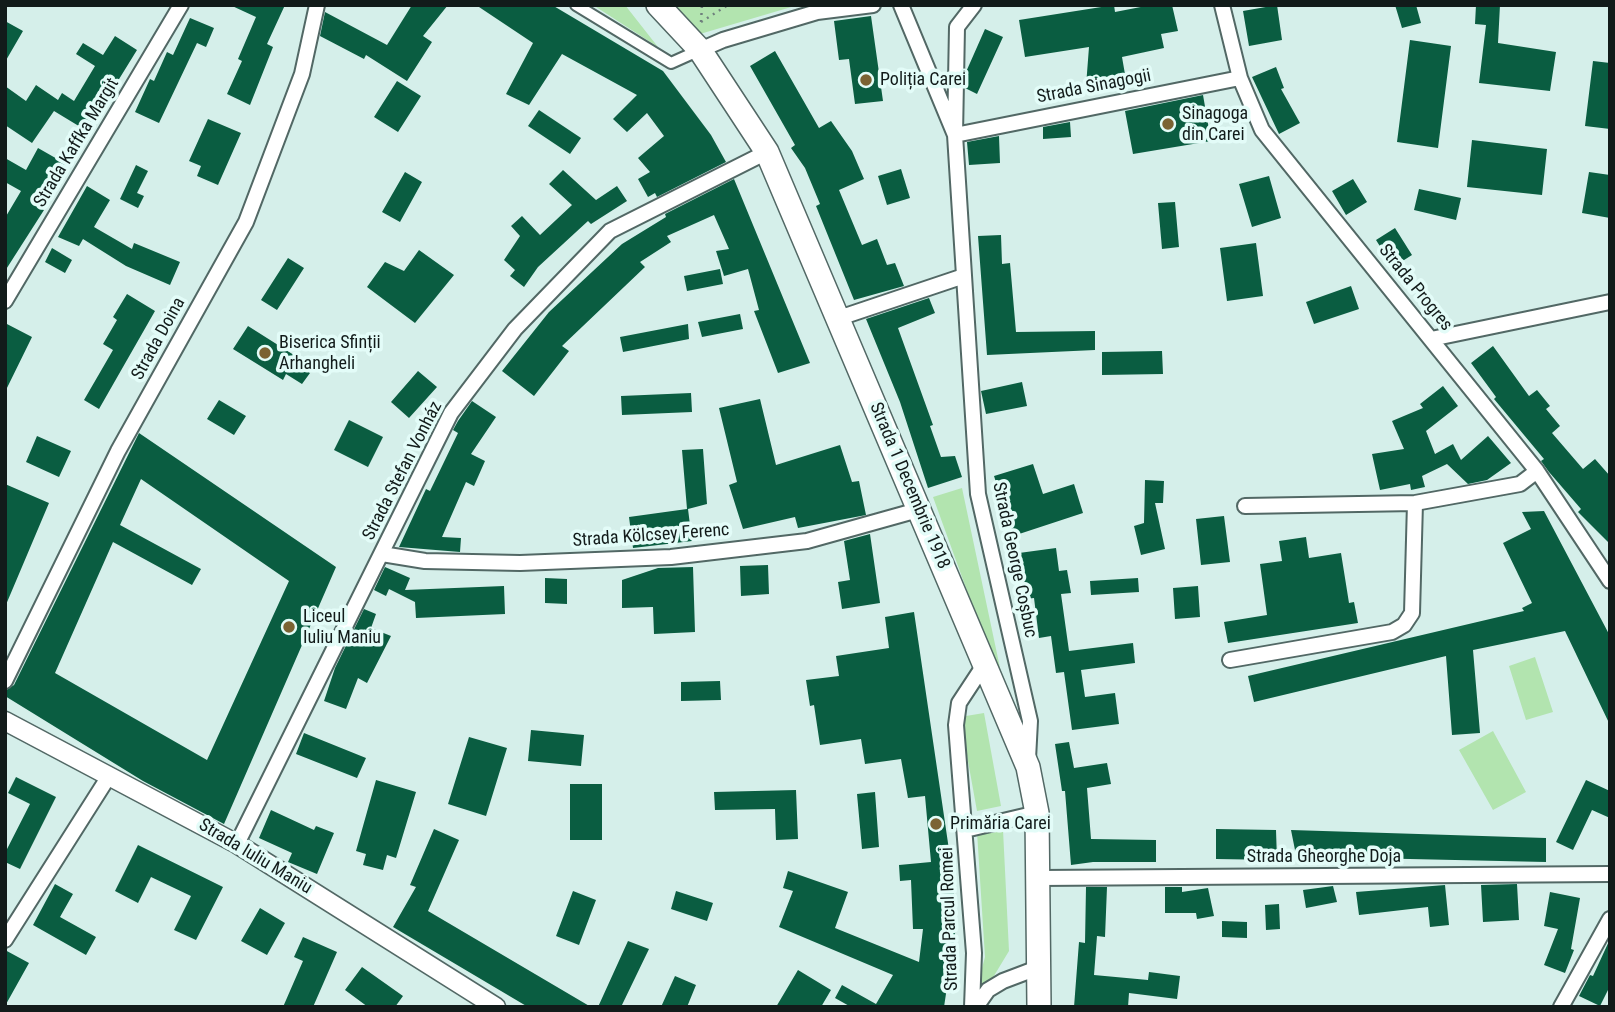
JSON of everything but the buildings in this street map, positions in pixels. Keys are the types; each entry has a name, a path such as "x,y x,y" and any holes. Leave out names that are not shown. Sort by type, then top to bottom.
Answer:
{"main road":[{"name":"Strada 1 Decembrie 1918","path":"659,5 700,50 767,152 1028,768 1037,813 1039,1007"}],"street":[{"name":"Strada Kaffka Margit","path":"5,301 181,5"},
{"name":"Strada Doina","path":"5,681 118,451 246,222 302,74 317,5"},
{"path":"576,5 671,63 723,40 817,12 873,5"},
{"name":"Strada George Coșbuc","path":"901,5 955,135"},
{"name":"Strada George Coșbuc","path":"974,5 957,27 955,135 978,494 1030,721 1028,768"},
{"name":"Strada Progres","path":"1222,5 1240,78 1262,130 1537,471 1610,580"},
{"name":"Strada Sinagogii","path":"955,135 1240,78"},
{"name":"Strada Stefan Vonház","path":"237,844 451,413 515,329 610,231 767,152"},
{"path":"839,318 964,276"},
{"path":"1431,339 1610,302"},
{"path":"1245,506 1415,503 1520,484 1537,471"},
{"path":"1230,660 1392,632 1404,625 1412,614 1415,503"},
{"name":"Strada Kölcsey Ferenc","path":"382,554 425,561 520,564 671,557 807,541 918,510"},
{"name":"Strada Parcul Romei","path":"974,1007 974,953 956,725 959,704 984,665"},
{"name":"Strada Iuliu Maniu","path":"5,722 237,844 496,1007"},
{"path":"5,940 108,776"},
{"name":"Strada Parcul Romei","path":"965,830 1037,813"},
{"name":"Strada Gheorghe Doja","path":"1039,878 1610,874"},
{"path":"1562,1007 1610,919"},
{"name":"Strada Parcul Romei","path":"974,1007 988,990 1003,981 1040,967"}],"path":[{"path":"695,14 701,22 728,5"}],"green space":[{"path":"593,5 625,5 658,47"},
{"path":"675,5 798,5 700,34"},
{"path":"962,488 1007,701 933,497"},
{"path":"1535,657 1553,712 1526,720 1509,666"},
{"path":"984,713 1001,806 977,811 960,717"},
{"path":"1493,731 1526,792 1493,810 1459,750"},
{"path":"1003,830 1009,951 986,989 975,994 985,957 977,832"}],"place":[{"name":"Poliția Carei","path":"866,80"},
{"name":"Sinagoga din Carei","path":"1168,124"},
{"name":"Biserica Sfinții Arhangheli","path":"265,353"},
{"name":"Liceul Iuliu Maniu","path":"289,627"},
{"name":"Primăria Carei","path":"936,824"}]}
